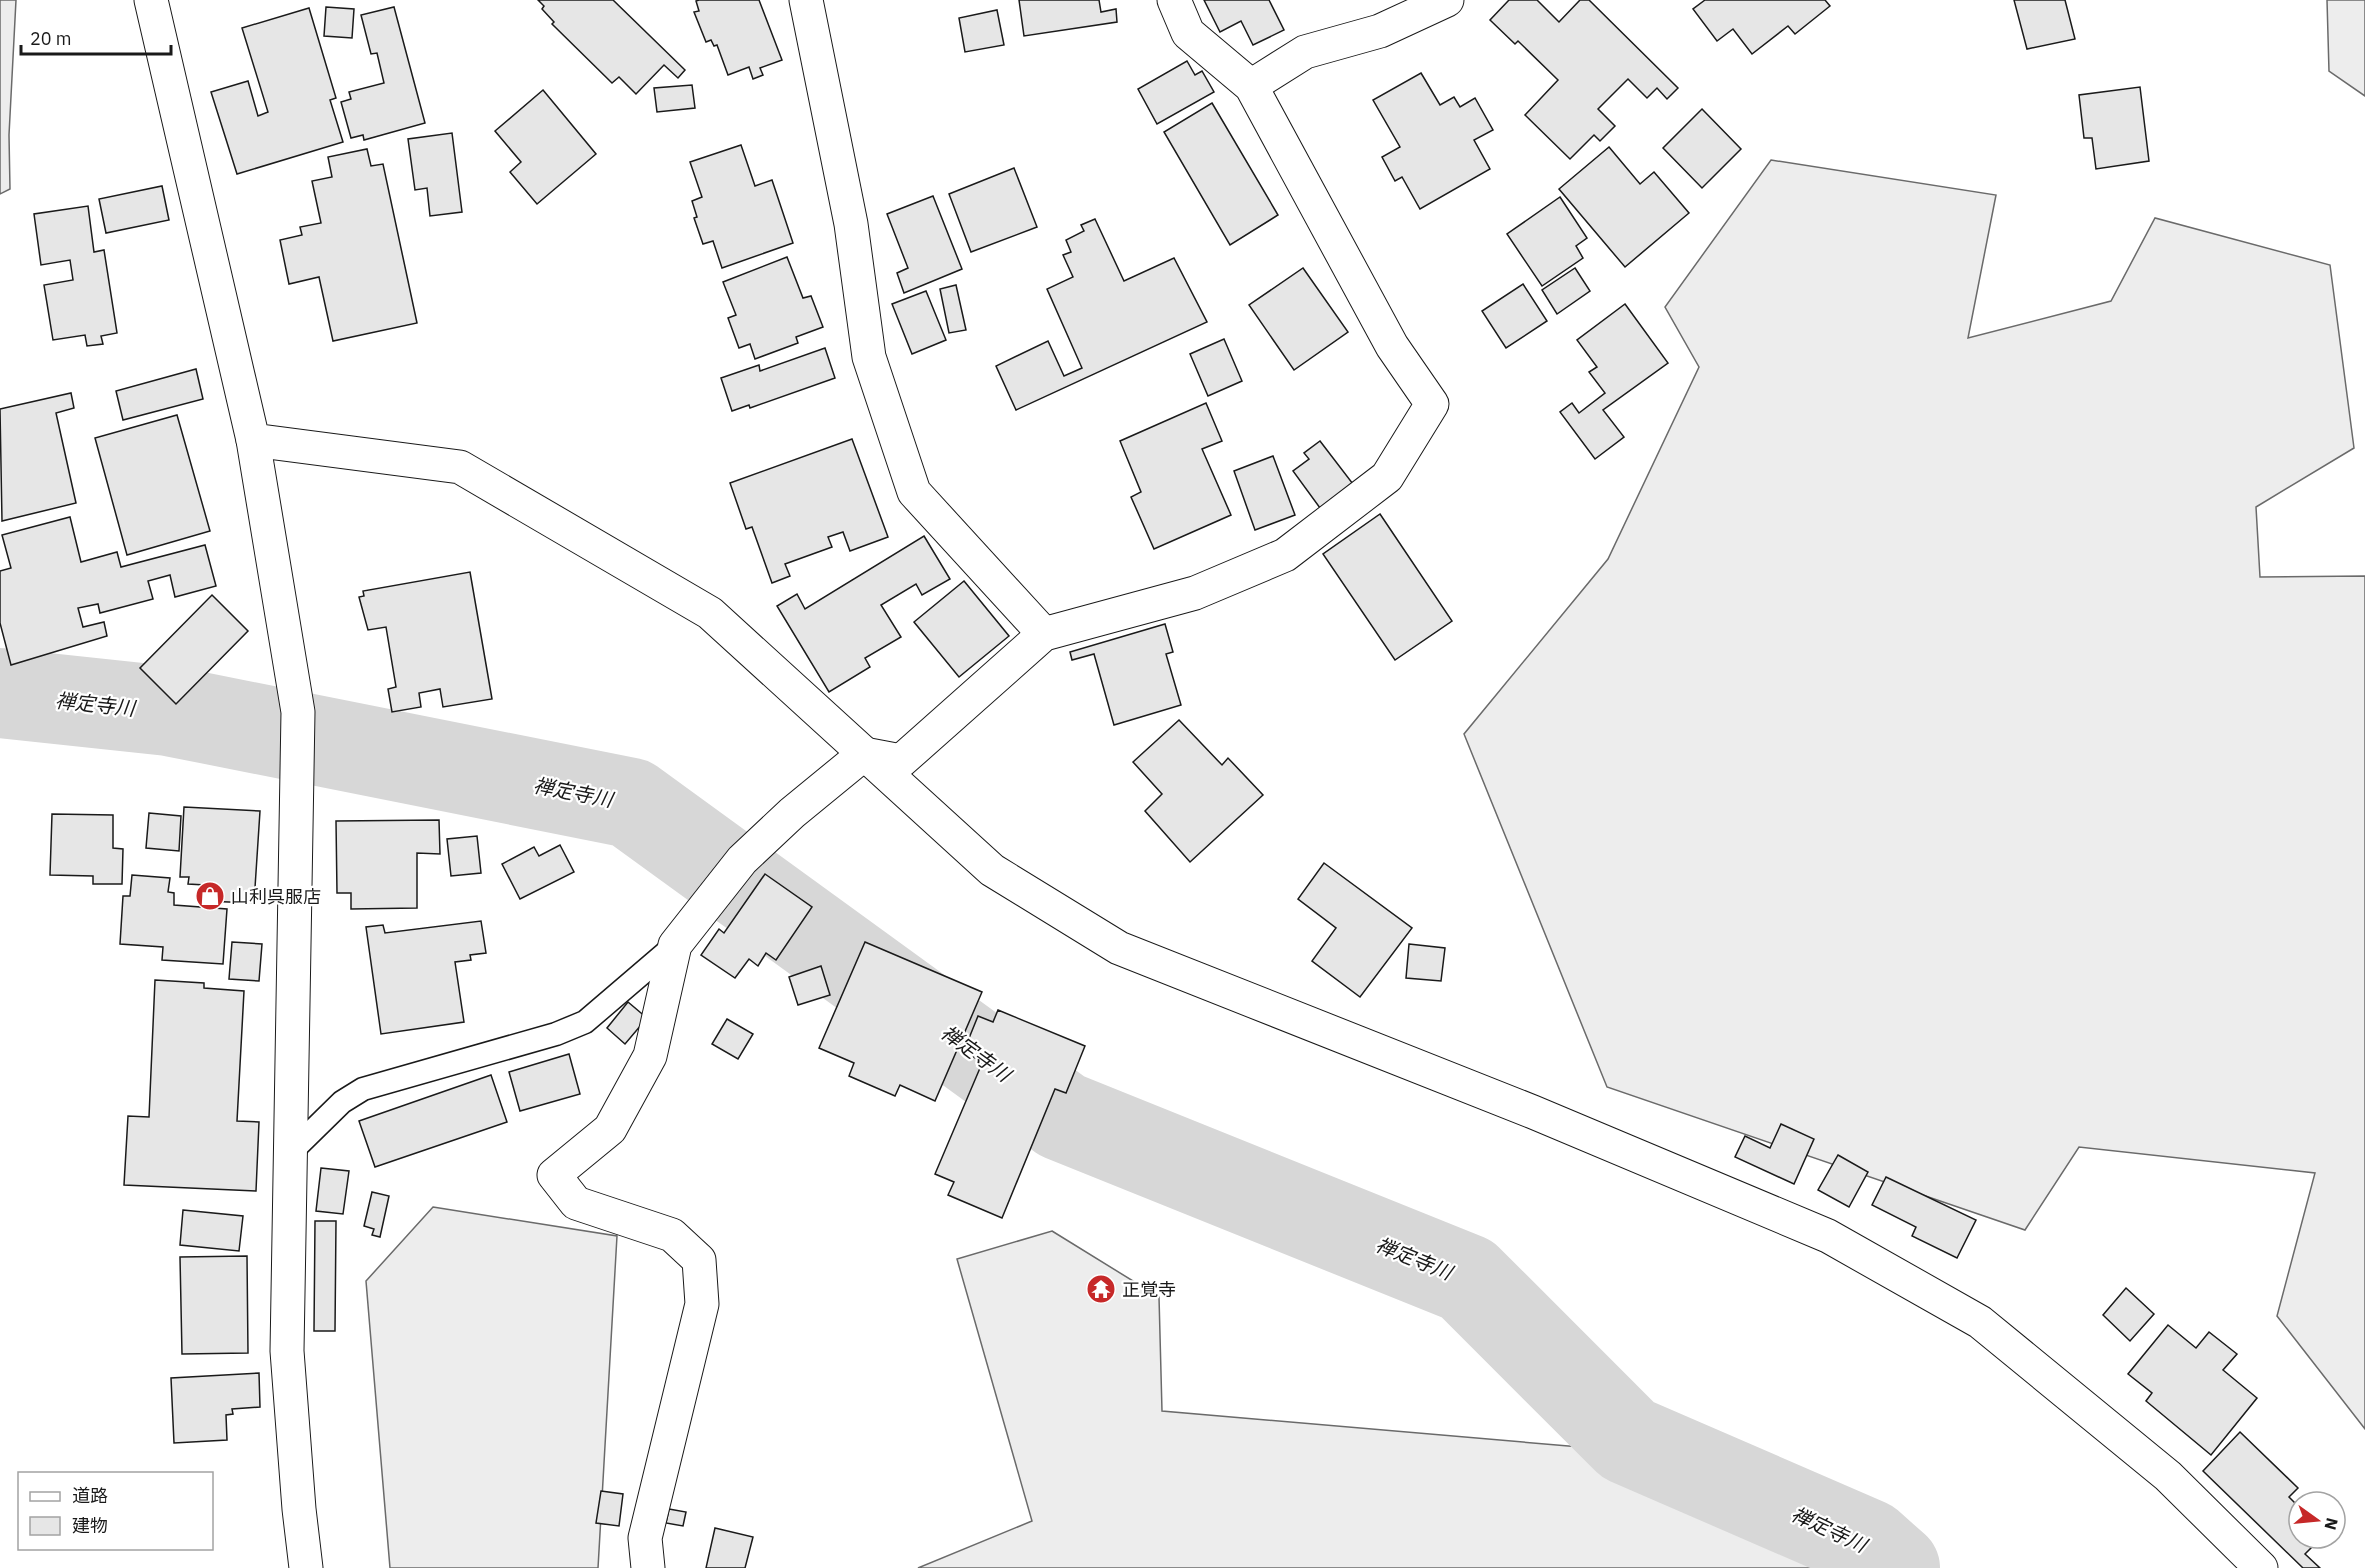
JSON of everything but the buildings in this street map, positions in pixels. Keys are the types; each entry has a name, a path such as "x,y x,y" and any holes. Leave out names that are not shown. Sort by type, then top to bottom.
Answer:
{"street":[{"path":"151,0 252,440 298,712 288,1351 299,1509 306,1568"},
{"path":"806,0 850,224 869,357 914,492 1044,634"},
{"path":"864,754 901,761 1044,634 1195,593 1285,555 1387,477 1432,404 1392,346 1251,86 1188,33 1174,0"},
{"path":"1251,86 1305,52 1380,31 1448,0"},
{"path":"252,440 460,467 710,613 992,870 1119,948 1533,1112 1828,1236 1980,1322 2168,1476 2261,1568"},
{"path":"648,1568 645,1538 702,1304 699,1260 672,1235 576,1203 554,1175 610,1129 650,1056 675,945 742,860 792,813 864,754"}],"lane":[{"path":"291,1152 342,1102 363,1089 556,1034 585,1022 675,945"}],"shaded area":[{"path":"0,0 16,0 9,135 10,189 0,194"},
{"path":"2327,0 2365,0 2365,96 2329,71"},
{"path":"1771,160 1996,195 1968,338 2111,301 2155,218 2330,265 2354,448 2256,507 2260,577 2365,576 2365,1429 2277,1316 2315,1173 2079,1147 2025,1230 1607,1087 1464,734 1608,559 1699,367 1665,307"},
{"path":"433,1207 617,1236 598,1568 390,1568 366,1281"},
{"path":"1052,1231 1159,1297 1162,1411 1592,1448 1843,1568 918,1568 1032,1521 957,1259"}],"waterway":[{"name":"禅定寺川","path":"0,693 169,711 631,803 1062,1116 1467,1279 1628,1440 1868,1544 1895,1568"}],"place":[{"name":"山利呉服店","path":"210,896"},
{"name":"正覚寺","path":"1101,1289"}]}
